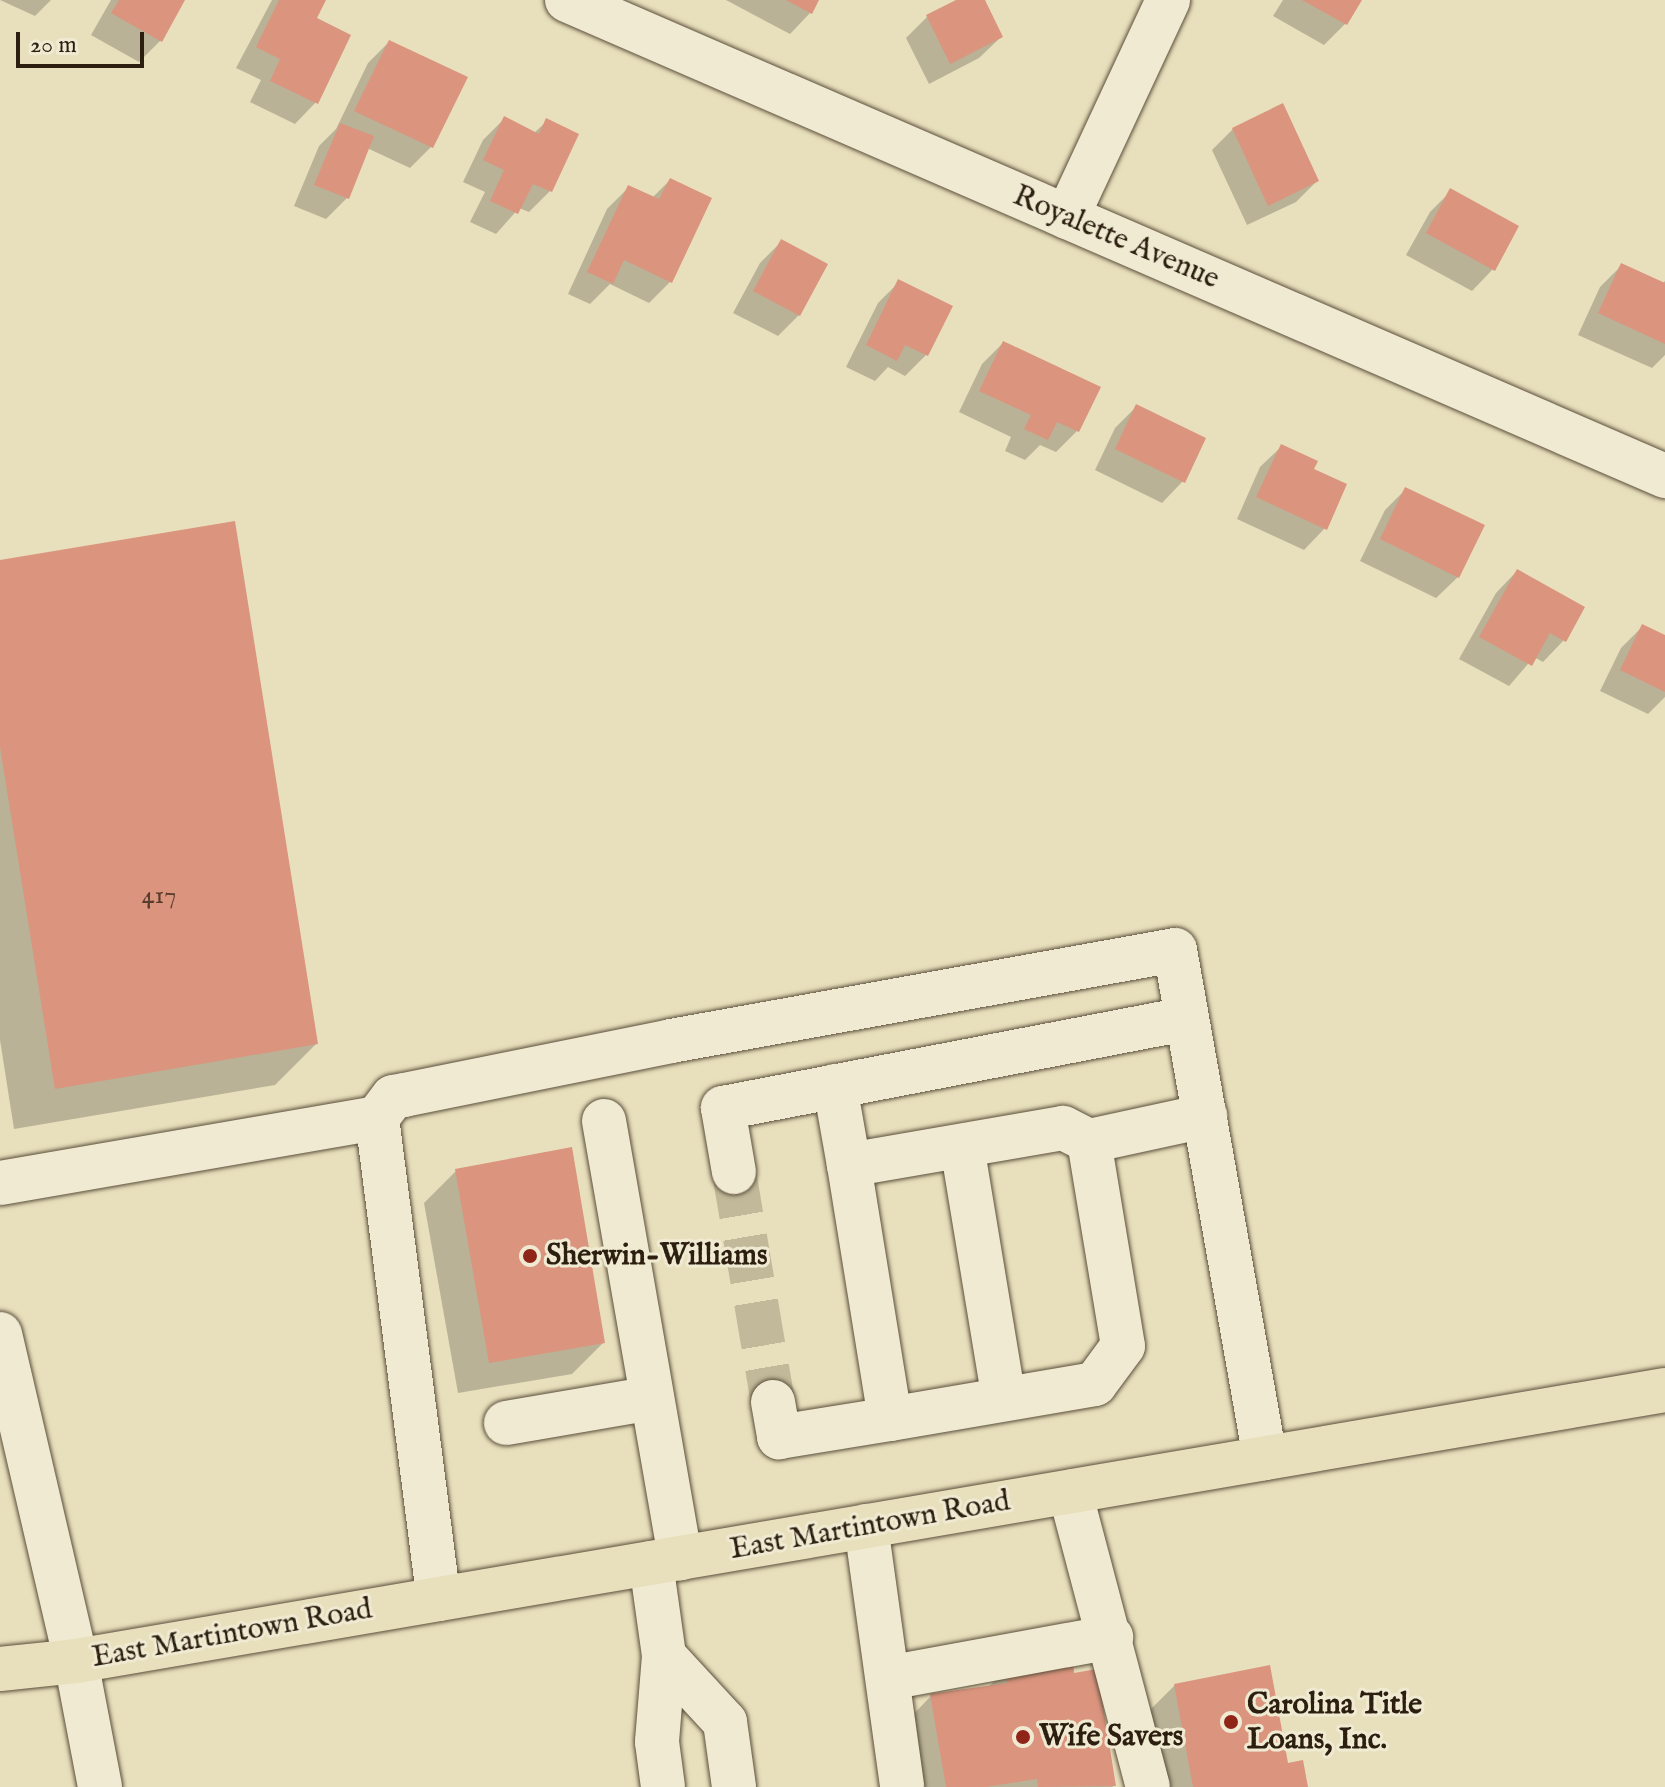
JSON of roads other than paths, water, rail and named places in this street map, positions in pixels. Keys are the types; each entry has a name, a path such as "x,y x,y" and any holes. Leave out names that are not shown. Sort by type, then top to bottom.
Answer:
{"main road":[{"name":"East Martintown Road","path":"0,1669 76,1661 1665,1390"},
{"path":"0,1642 76,1661"},
{"name":"East Martintown Road","path":"0,1701 76,1661"}],"street":[{"name":"Royalette Avenue","path":"567,0 1665,476"},
{"path":"1067,217 1168,0"},
{"path":"0,1183 377,1118 393,1097 671,1041 1175,950 1265,1458"},
{"path":"734,1172 723,1108 1187,1019"},
{"path":"835,1086 890,1419"},
{"path":"849,1165 1063,1128 1089,1141 1205,1116"},
{"path":"377,1118 439,1599"},
{"path":"604,1121 652,1398 666,1560 664,1656 657,1742 663,1787"},
{"path":"773,1402 779,1437 1095,1384 1123,1346 1089,1141"},
{"path":"962,1146 1004,1399"},
{"path":"0,1334 76,1661 100,1787"},
{"path":"506,1423 652,1398"},
{"path":"1070,1492 1111,1637 1148,1787"},
{"path":"866,1526 902,1787"},
{"path":"888,1678 1111,1637"},
{"path":"664,1656 725,1722 734,1787"},
{"path":"725,1722 749,1723 755,1787"}],"tunnel":[{"path":"734,1172 773,1402"}],"place":[{"name":"Sherwin-Williams","path":"530,1256"},
{"name":"Carolina Title Loans, Inc.","path":"1231,1722"},
{"name":"Wife Savers","path":"1023,1737"}]}
